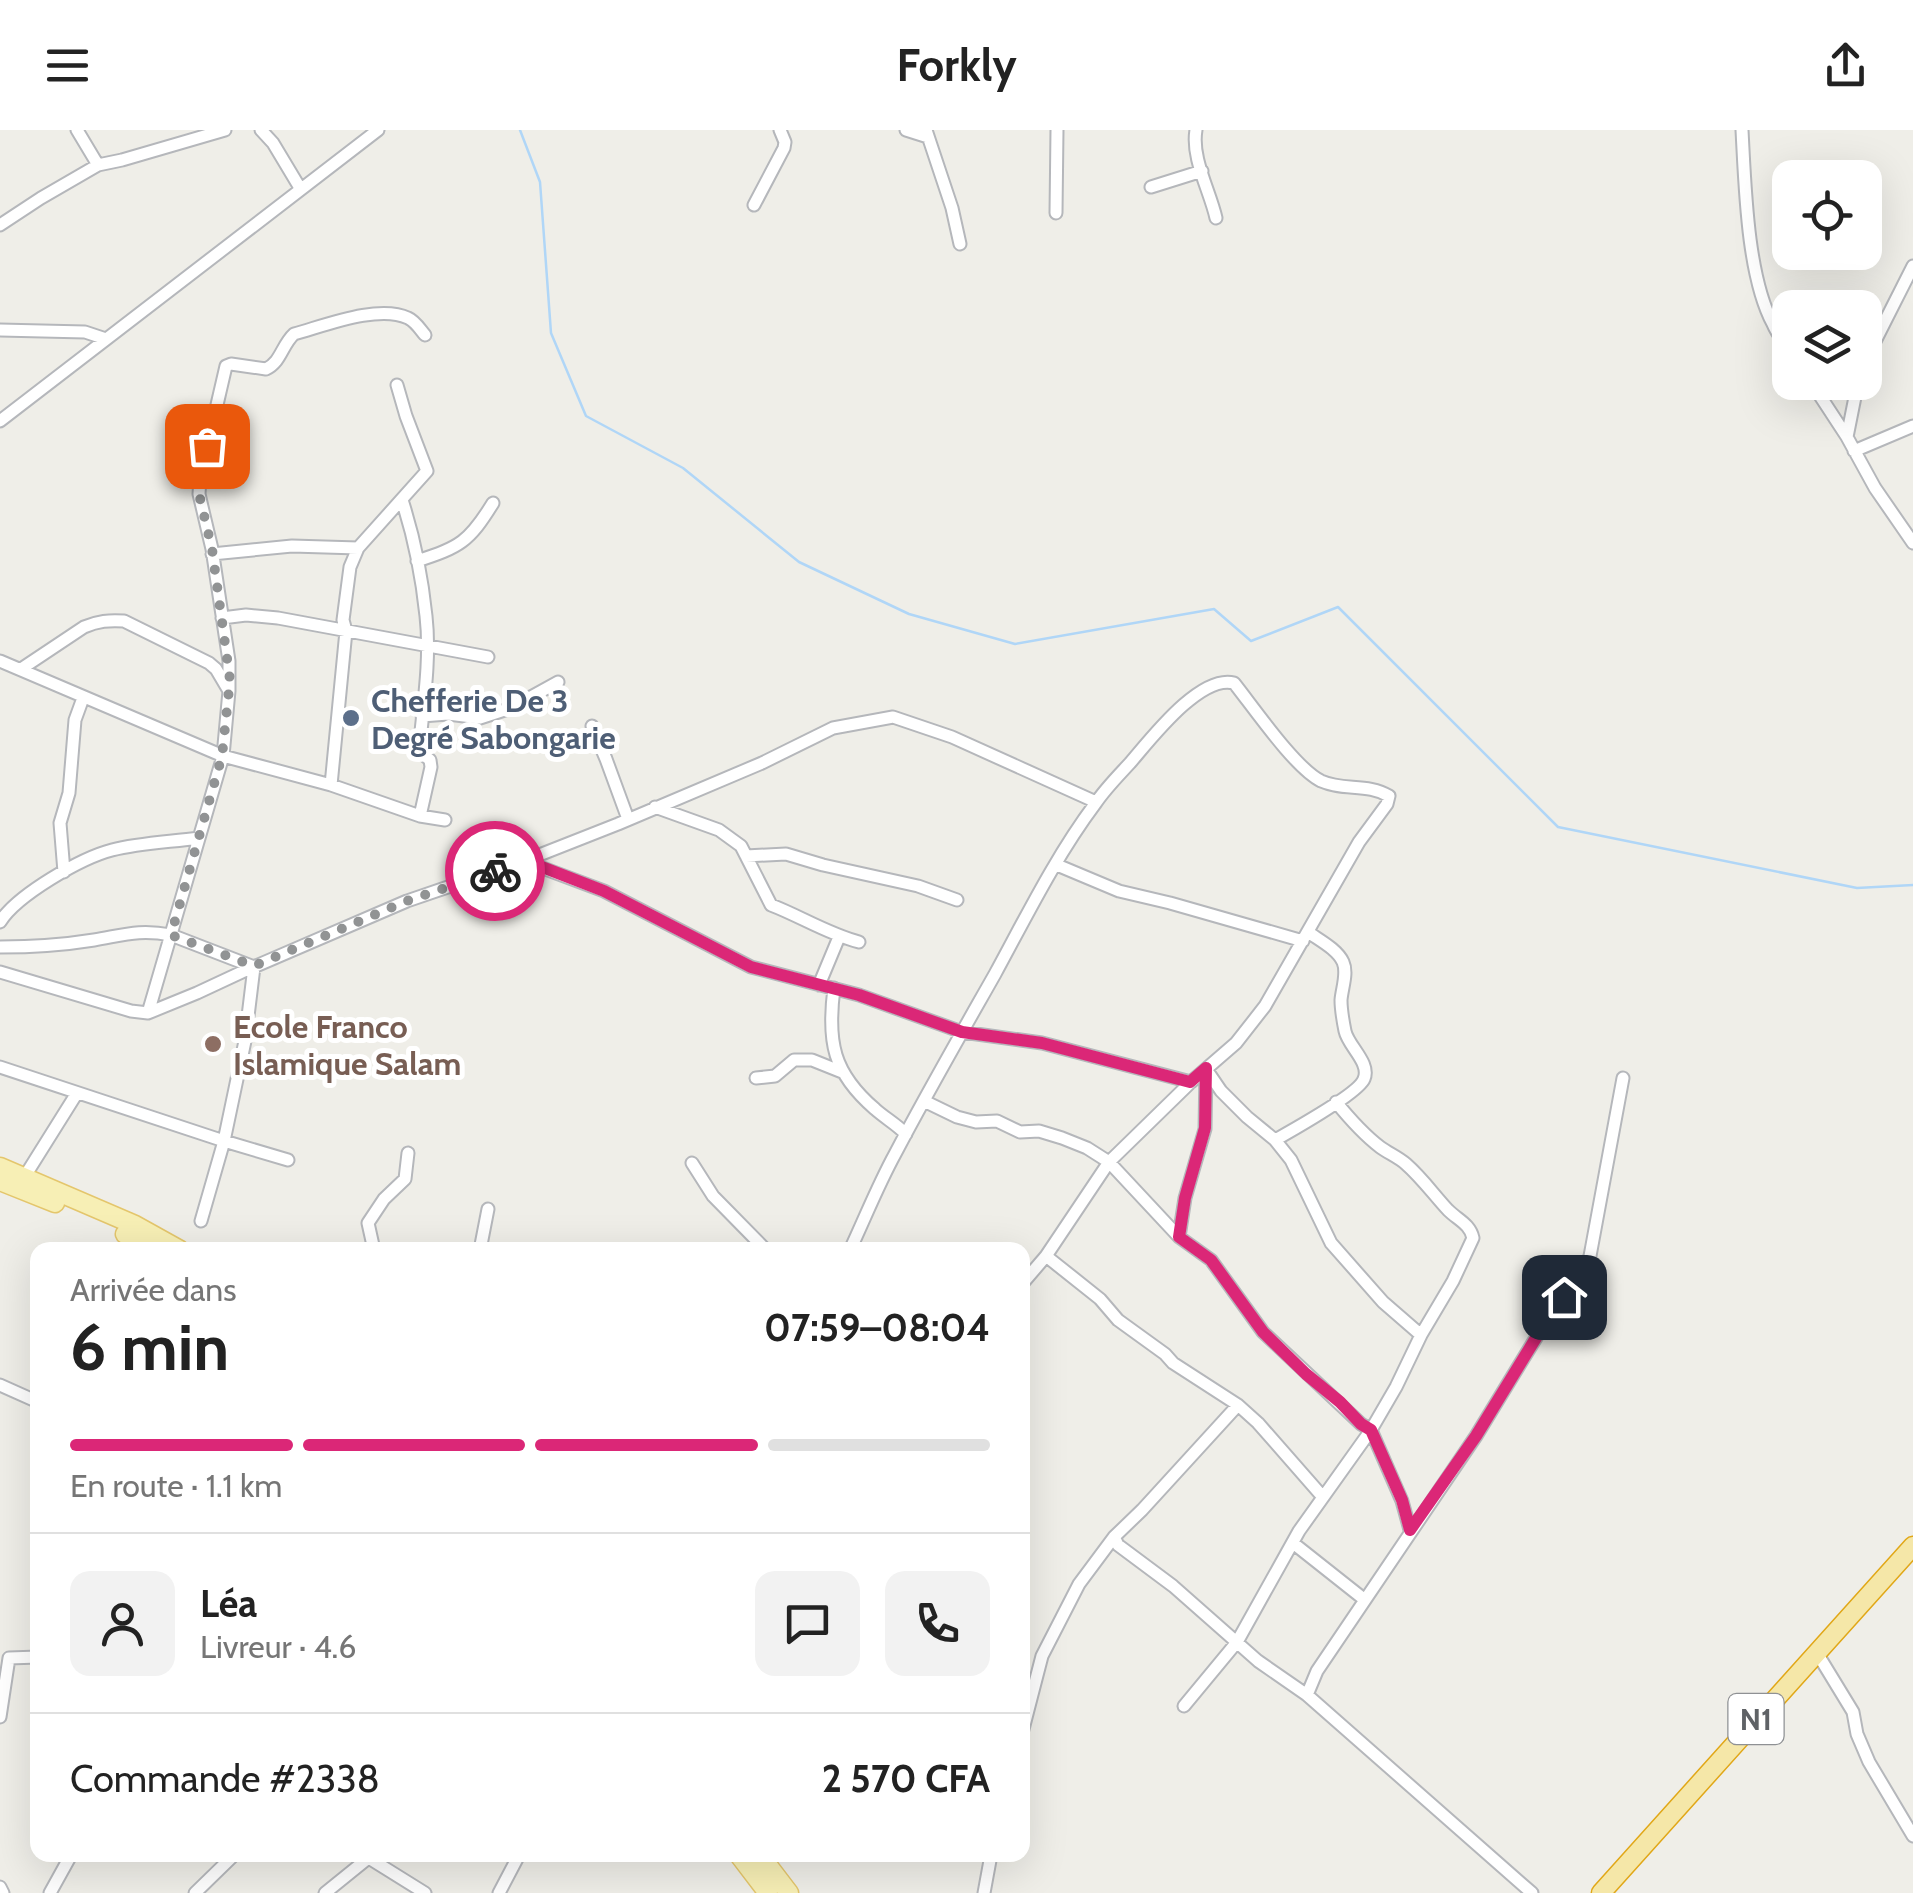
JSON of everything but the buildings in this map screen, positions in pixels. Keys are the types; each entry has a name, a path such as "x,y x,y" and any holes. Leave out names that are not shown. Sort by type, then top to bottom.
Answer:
{"highway":[{"name":"N1","path":"1600,1893 1913,1546"}],"main road":[{"path":"0,1167 166,1242"},
{"path":"0,1181 43,1197 127,1242"},
{"path":"744,1862 768,1893"},
{"path":"765,1862 789,1893"}],"street":[{"path":"78,130 98,165"},
{"path":"0,225 98,165 225,130"},
{"path":"261,130 300,188"},
{"path":"0,421 378,130"},
{"path":"754,204 784,148 782,134 799,130"},
{"path":"906,130 927,134 960,244"},
{"path":"1056,213 1058,130"},
{"path":"1196,130 1194,137 1216,218"},
{"path":"1742,130 1755,271 1772,324"},
{"path":"1151,186 1202,170"},
{"path":"1882,327 1913,266"},
{"path":"148,1013 222,756 229,660 199,494 226,366 266,369 278,359 294,334 368,314 409,318 425,335"},
{"path":"0,330 86,332 106,339"},
{"path":"331,785 350,567 358,548 427,468 397,385"},
{"path":"1823,400 1913,543"},
{"path":"1847,437 1854,400"},
{"path":"1854,452 1913,426"},
{"path":"402,500 426,617 420,752 432,767 420,816"},
{"path":"417,561 455,548 477,530 493,503"},
{"path":"212,554 292,546 358,548"},
{"path":"222,618 278,618 488,657"},
{"path":"21,669 84,627 112,620 163,640 216,669 229,692"},
{"path":"0,660 222,756 444,820"},
{"path":"216,669 229,660"},
{"path":"422,716 480,718 511,708 558,682"},
{"path":"854,1242 924,1101 1096,802 1176,710 1223,682 1234,682 1283,746 1312,775 1324,782 1385,793 1389,796 1387,804 1359,842 1265,1006 1236,1043 1109,1162 1030,1275"},
{"path":"64,872 60,823 69,792 75,720 83,698"},
{"path":"0,972 148,1013 407,901 628,819 762,763 833,728 892,717 952,737 1096,802"},
{"path":"592,726 628,819"},
{"path":"655,806 719,830 741,846 771,904 858,942"},
{"path":"0,922 13,905 42,883 110,850 199,838"},
{"path":"746,856 786,854 918,886 957,900"},
{"path":"524,860 604,891 751,967 859,995 962,1032 1042,1043 1190,1082"},
{"path":"1057,865 1120,891 1305,937 1339,955 1345,967 1341,1000 1346,1036 1366,1073 1363,1082 1275,1140"},
{"path":"0,947 34,948 134,931 171,935 254,966"},
{"path":"819,984 839,936"},
{"path":"201,1220 224,1142 245,1041 254,966"},
{"path":"834,988 832,1039 846,1081 906,1134"},
{"path":"756,1078 775,1076 794,1060 812,1060 842,1072"},
{"path":"0,1067 288,1160"},
{"path":"1206,1068 1221,1091 1275,1140 1290,1160 1331,1243 1383,1302 1420,1335"},
{"path":"1179,1237 1185,1198 1205,1128 1206,1068"},
{"path":"1306,1695 1317,1671 1586,1266 1623,1078"},
{"path":"25,1176 77,1093"},
{"path":"924,1101 976,1122 997,1121 1020,1132 1062,1138 1109,1162 1179,1237 1211,1260 1263,1332 1371,1430 1402,1500 1410,1530"},
{"path":"1184,1706 1238,1642 1322,1496 1371,1430 1474,1238 1425,1182 1404,1162 1378,1146 1336,1102"},
{"path":"372,1242 368,1223 384,1199 406,1179 408,1153"},
{"path":"692,1163 713,1196 758,1242"},
{"path":"482,1242 488,1209"},
{"path":"1046,1256 1173,1364 1258,1423 1322,1496"},
{"path":"0,1386 30,1399"},
{"path":"1030,1702 1042,1656 1079,1584 1114,1537 1238,1406"},
{"path":"1114,1537 1118,1545 1173,1586 1258,1661 1306,1695 1532,1893"},
{"path":"1294,1543 1365,1600"},
{"path":"1817,1653 1854,1712 1857,1734 1869,1762 1913,1836"},
{"path":"0,1717 4,1658 30,1657"},
{"path":"50,1893 67,1862"},
{"path":"196,1893 227,1862"},
{"path":"325,1893 362,1862"},
{"path":"378,1862 426,1893"},
{"path":"499,1893 515,1862"},
{"path":"984,1893 990,1862"}],"waterway":[{"path":"520,130 540,182 551,333 586,416 683,468 799,562 909,614 1015,644 1214,609 1251,641 1338,607 1558,827 1857,888 1913,885"}],"way so far":[{"path":"207,446 199,494 212,549 230,680 222,756 171,935 254,966 407,901 495,871"}],"place":[{"name":"Chefferie De 3 Degré Sabongarie","path":"351,718"},
{"name":"Ecole Franco Islamique Salam","path":"213,1044"}],"route":[{"path":"495,871 524,860 604,891 751,967 859,995 962,1032 1042,1043 1190,1082 1206,1068 1205,1128 1185,1198 1179,1237 1211,1260 1263,1332 1371,1430 1402,1500 1410,1530 1476,1436 1564,1297"}]}
